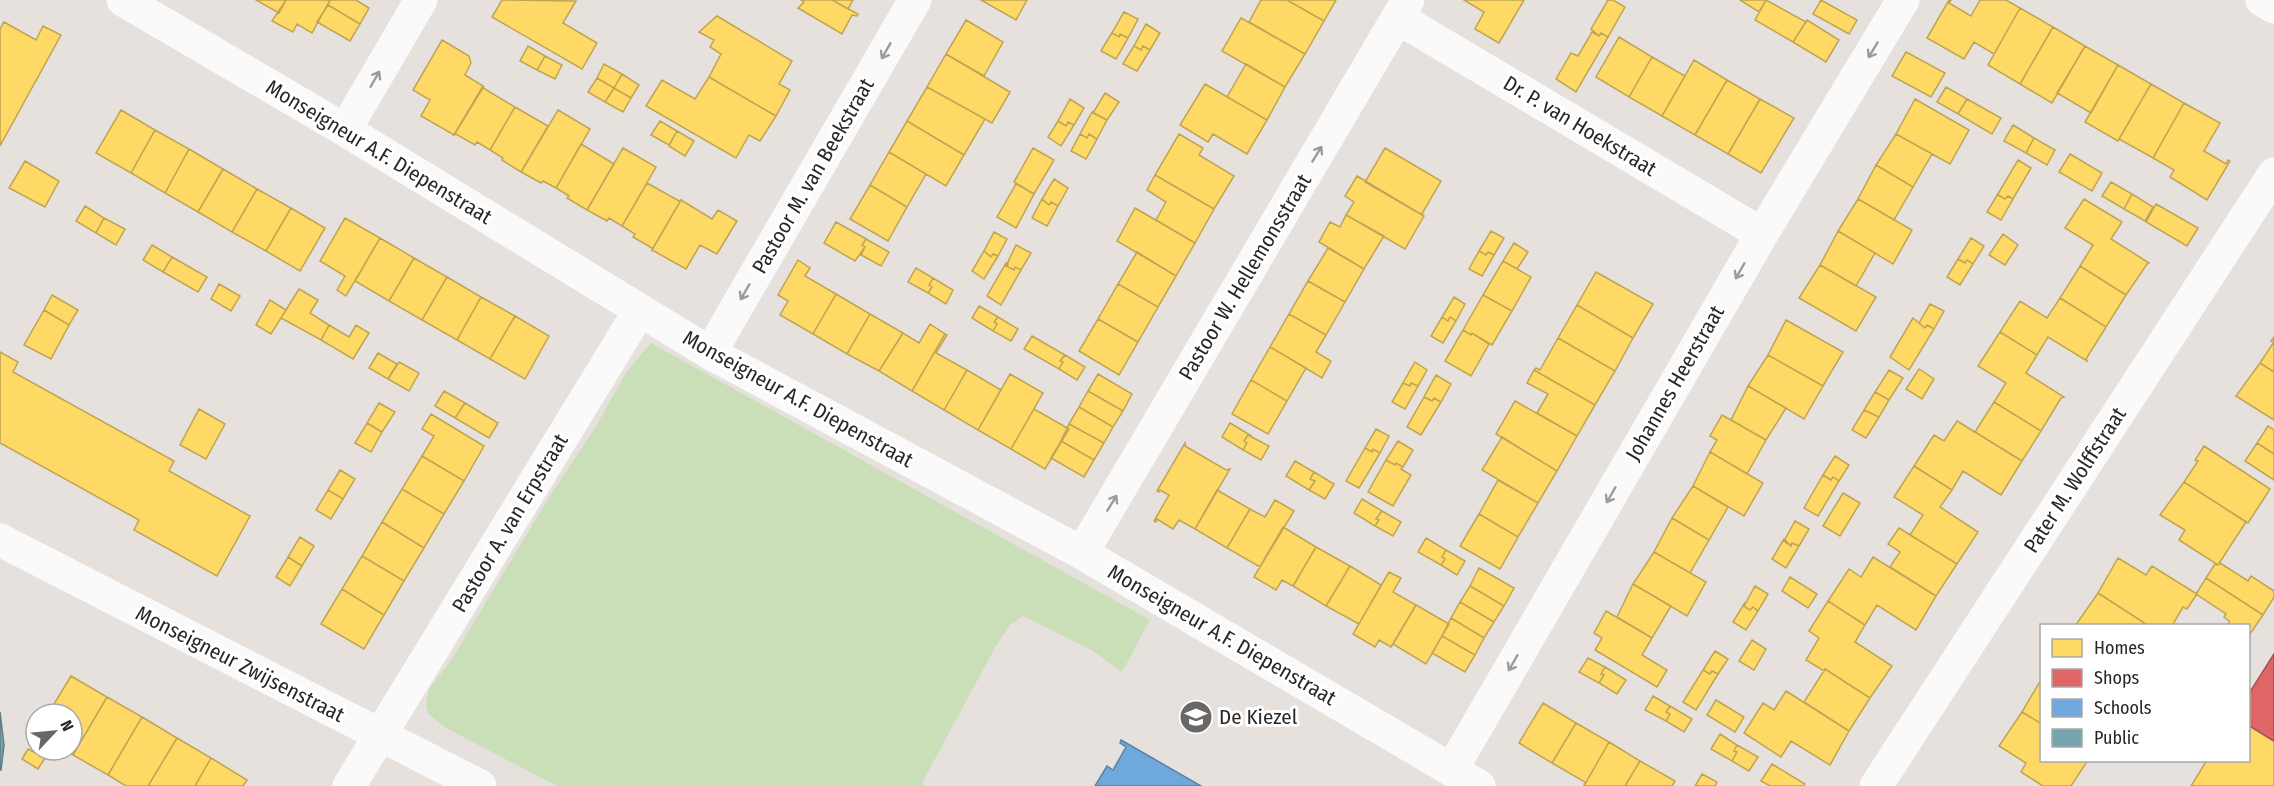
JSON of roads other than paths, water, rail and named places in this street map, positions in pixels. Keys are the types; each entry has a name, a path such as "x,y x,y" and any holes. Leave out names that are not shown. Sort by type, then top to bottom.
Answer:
{"street":[{"name":"Monseigneur A.F. Diepenstraat","path":"123,0 345,130 710,353 1082,553 1479,786"},
{"path":"345,130 421,0"},
{"name":"Pastoor M. van Beekstraat","path":"710,353 915,0"},
{"name":"Johannes Heerstraat","path":"1452,769 1762,234 1903,0"},
{"path":"2262,0 2274,7"},
{"name":"Dr. P. van Hoekstraat","path":"1403,9 1762,234"},
{"name":"Pastoor W. Hellemonsstraat","path":"1082,553 1403,9"},
{"name":"Pater M. Wolffstraat","path":"1876,786 2274,174"},
{"name":"Pastoor A. van Erpstraat","path":"349,786 640,310"},
{"name":"Monseigneur Zwijsenstraat","path":"0,540 480,786"}],"place":[{"name":"De Kiezel","path":"1196,717"}]}
